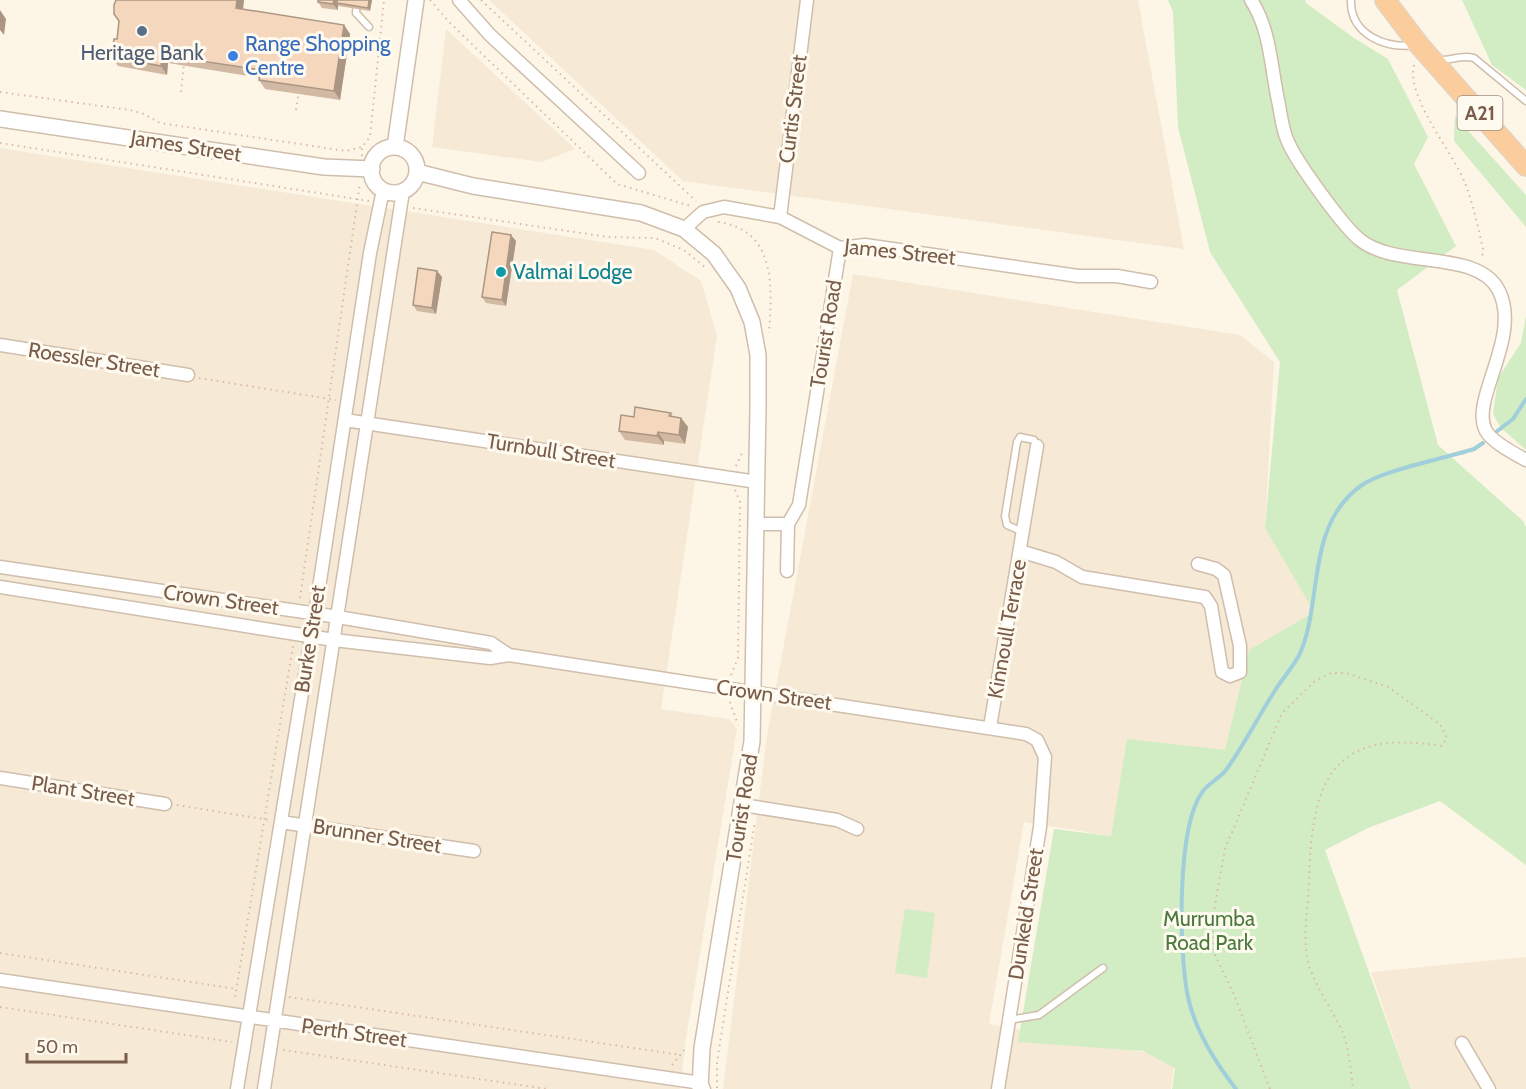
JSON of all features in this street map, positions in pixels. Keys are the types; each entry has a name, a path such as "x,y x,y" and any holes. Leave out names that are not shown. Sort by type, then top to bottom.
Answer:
{"highway":[{"name":"A21","path":"1385,0 1419,45 1526,166"}],"street":[{"path":"395,147 416,0"},
{"path":"459,0 490,35 639,173"},
{"name":"Curtis Street","path":"780,217 807,0"},
{"path":"1251,0 1263,22 1288,144 1346,226 1370,248 1387,254 1480,270 1499,290 1505,308 1501,350 1480,418 1487,434 1526,460"},
{"name":"James Street","path":"0,119 324,167 366,169"},
{"path":"395,147 409,153 414,158 417,172 402,199 382,196 366,169 382,151 395,147"},
{"path":"417,172 473,186 641,213 684,229"},
{"name":"Burke Street","path":"237,1089 246,1017 315,614 370,253 382,196"},
{"name":"Burke Street","path":"264,1089 402,199"},
{"name":"James Street","path":"684,229 703,212 724,207 780,217 840,248 865,244 1078,276 1117,276 1151,282"},
{"name":"Tourist Road","path":"684,229 714,254 738,288 752,322 758,355 752,741 702,1048 702,1087"},
{"name":"Tourist Road","path":"787,571 788,524 799,505 840,248"},
{"name":"Roessler Street","path":"0,345 188,375"},
{"name":"Turnbull Street","path":"345,420 757,482"},
{"name":"Kinnoull Terrace","path":"990,727 1037,446"},
{"path":"756,524 788,524"},
{"path":"1020,551 1056,562 1082,577 1205,597 1211,606 1222,672 1230,676 1240,672 1240,646 1224,574 1198,564"},
{"name":"Crown Street","path":"0,567 315,614 491,644 509,655"},
{"name":"Crown Street","path":"0,587 334,640 490,658 509,655 990,727 1026,734 1037,740"},
{"name":"Dunkeld Street","path":"999,1089 1040,827 1045,756 1037,740"},
{"name":"Plant Street","path":"0,778 165,804"},
{"path":"742,805 837,820 856,829"},
{"name":"Brunner Street","path":"281,822 474,851"},
{"name":"Perth Street","path":"0,980 669,1079 702,1087"},
{"path":"1462,1043 1489,1089"}],"lane":[{"path":"357,0 356,13 369,27"},
{"path":"1352,0 1356,21 1365,33 1392,46 1419,45"},
{"path":"1433,60 1453,61 1465,56 1474,58 1526,101"},
{"name":"Kinnoull Terrace","path":"1023,532 1007,525 1006,506 1017,442 1020,437 1028,438 1034,440 1037,446"},
{"path":"1009,1020 1039,1015 1103,968"}],"path":[{"path":"0,92 130,110 144,114 160,123 346,151 362,147 370,137 384,0"},
{"path":"430,0 450,23 617,184 691,206"},
{"path":"481,0 696,201"},
{"path":"181,92 186,54"},
{"path":"296,110 300,82"},
{"path":"1417,89 1464,181 1484,249 1480,270"},
{"path":"0,143 359,199 382,196"},
{"path":"298,612 359,199 366,169 362,147"},
{"path":"402,199 608,237 655,238 684,250 709,271"},
{"path":"188,375 348,402"},
{"path":"739,727 731,708 730,689 731,675 738,658 740,502 736,494 735,479 736,465 743,451"},
{"path":"235,997 295,633"},
{"path":"1270,1089 1233,992 1214,953 1212,921 1216,887 1225,849 1282,713 1315,681 1331,673 1346,673 1388,687 1440,724 1447,738 1442,746 1408,740 1386,741 1354,751 1342,761 1323,788 1317,805 1310,834 1306,958 1342,1032 1353,1089"},
{"path":"165,804 281,822"},
{"path":"0,953 237,988"},
{"path":"278,995 681,1055"},
{"path":"669,1079 672,1065 687,1048 689,1037"}],"shaded area":[{"path":"489,0 1138,0 1184,249 683,181"},
{"path":"446,29 575,149 542,162 432,147"},
{"path":"0,148 654,250 701,281 717,336 661,709 729,719 737,729 685,1045 680,1089 0,1089"},
{"path":"853,274 1240,335 1274,362 1265,528 1314,612 1249,650 1225,751 1127,740 1111,836 1024,822 989,1024 1175,1058 1171,1089 723,1089 767,735"},
{"path":"1526,957 1526,1089 1411,1089 1371,972"}],"green space":[{"name":"Murrumba Road Park","path":"1168,0 1305,0 1354,38 1388,59 1428,137 1414,164 1456,246 1397,290 1438,445 1523,521 1526,527 1526,865 1440,801 1368,828 1325,850 1411,1089 1172,1089 1175,1068 1143,1051 1018,1042 1054,829 1111,836 1127,739 1225,750 1249,650 1314,612 1265,528 1280,362 1210,252 1178,127 1173,12"},
{"path":"1462,0 1526,0 1526,90 1492,65"},
{"path":"1455,116 1526,195 1526,227 1454,141"},
{"path":"1526,315 1526,450 1501,428 1493,414 1498,378 1521,343"},
{"path":"905,909 935,913 927,978 895,973"}],"building":[{"name":"Range Shopping Centre","path":"116,0 237,0 236,8 344,25 334,91 259,80 261,70 162,55 161,66 111,57 114,39 117,39 119,21 114,14"},
{"path":"318,0 334,0 333,4 318,2"},
{"path":"337,0 369,0 368,8 337,3"},
{"name":"Valmai Lodge","path":"492,232 511,235 502,300 482,297"},
{"path":"418,268 437,271 432,308 413,305"},
{"path":"635,407 671,413 669,416 681,418 679,435 658,432 657,436 619,431 621,415 634,417"}],"waterway":[{"path":"1496,432 1513,419 1526,399"},
{"path":"1236,1089 1213,1057 1201,1033 1191,1009 1185,978 1182,891 1188,832 1194,808 1203,791 1224,773 1233,760 1279,684 1299,656 1308,630 1324,540 1332,520 1344,501 1362,485 1385,474 1474,449 1483,443"}],"place":[{"name":"Heritage Bank","path":"142,31"},
{"name":"Range Shopping Centre","path":"233,56"},
{"name":"Valmai Lodge","path":"501,272"}]}
